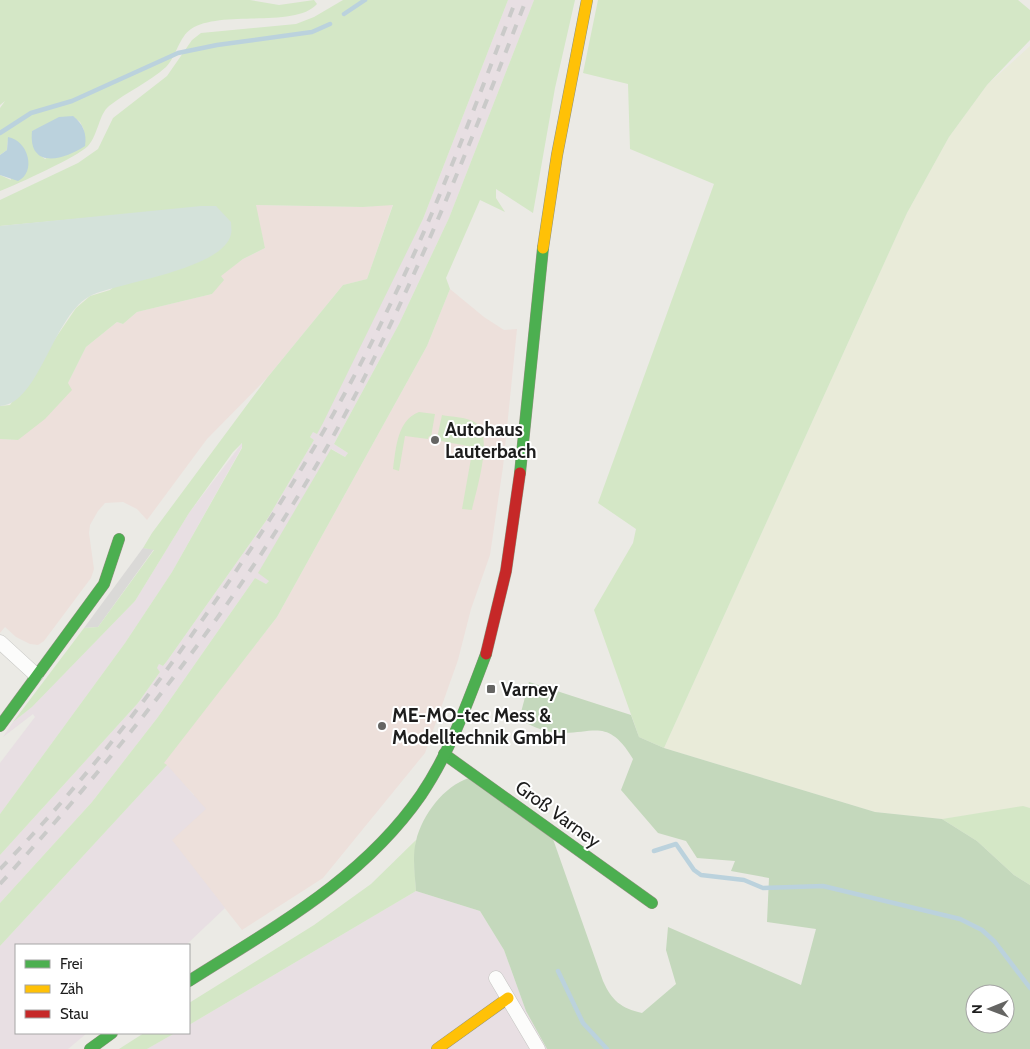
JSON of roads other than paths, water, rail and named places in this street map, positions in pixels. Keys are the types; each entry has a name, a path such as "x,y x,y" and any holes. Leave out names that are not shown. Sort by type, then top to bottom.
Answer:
{"main road":[{"path":"190,980 304,908 358,866 394,828 429,780 466,708 480,669 514,534 543,248 559,144 587,0"},
{"path":"0,726 104,584 119,539"},
{"name":"Groß Varney","path":"444,754 652,903"},
{"path":"437,1049 508,998"},
{"path":"90,1049 111,1034"}],"street":[{"path":"0,642 36,675"},
{"path":"496,978 538,1049"}],"water":[{"path":"73,116 84,129 85,146 58,158 41,157 36,152 32,143 32,131 59,117"},
{"path":"8,137 15,139 21,144 28,157 27,171 24,177 18,181 0,175 0,155 7,150"}],"waterway":[{"path":"344,14 365,0"},
{"path":"0,133 31,113 72,101 178,53 217,45 312,32 330,24"},
{"path":"654,851 676,844 694,870 701,875 744,880 763,888 823,886 960,919 982,930 995,942 1030,988"},
{"path":"558,971 583,1023 607,1049"}],"railway":[{"path":"0,869 85,775 138,709 237,570 284,497 328,423 370,346 424,232 516,0"},
{"path":"0,884 93,778 180,668 222,612 299,494 363,381 414,274 461,165 526,0"}],"place":[{"name":"Autohaus Lauterbach","path":"435,440"},
{"name":"Varney","path":"491,689"},
{"name":"ME-MO-tec Mess & Modelltechnik GmbH","path":"382,726"}]}
